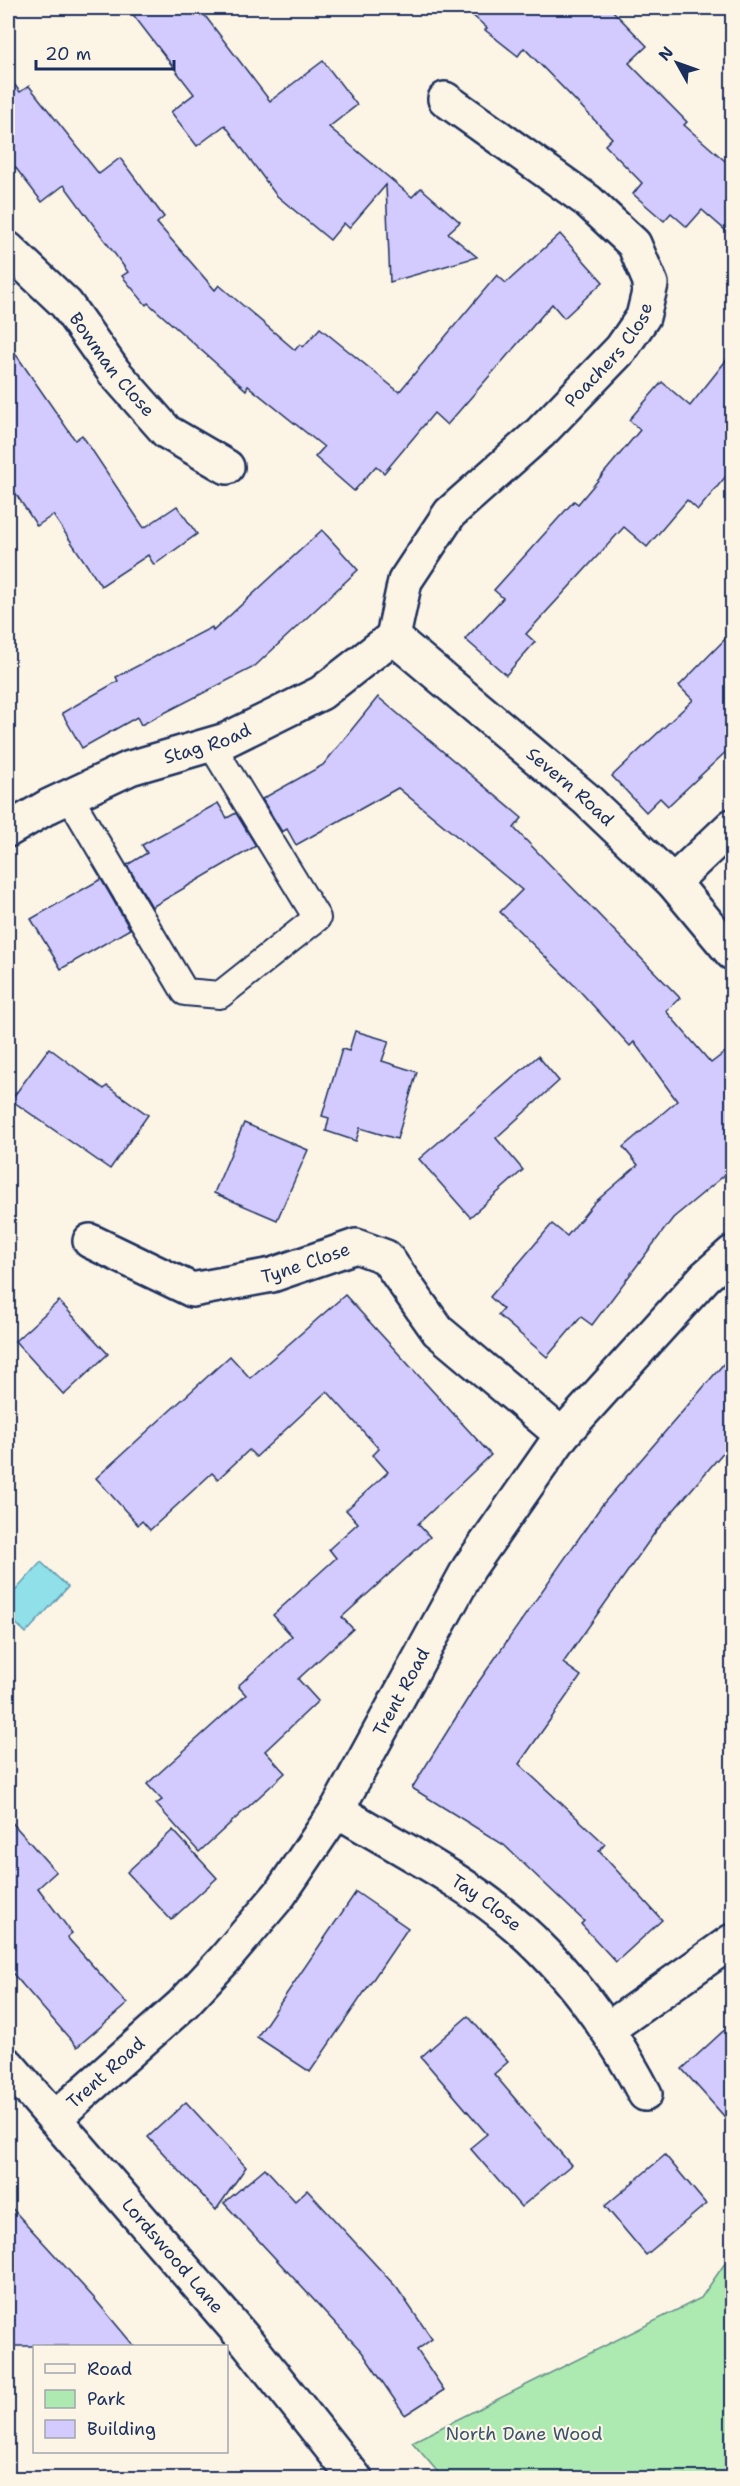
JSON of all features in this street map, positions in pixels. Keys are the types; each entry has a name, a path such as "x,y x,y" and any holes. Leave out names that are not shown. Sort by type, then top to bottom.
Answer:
{"street":[{"name":"Poachers Close","path":"393,637 405,581 450,513 540,433 621,349 643,317 651,284 634,244 588,201 445,99"},
{"name":"Bowman Close","path":"8,249 66,304 114,372 167,432 227,467"},
{"name":"Stag Road","path":"8,830 69,796 130,768 226,740 321,693 393,637"},
{"name":"Severn Road","path":"393,637 586,799 673,882 732,953"},
{"path":"673,882 732,826"},
{"name":"Tyne Close","path":"90,1241 192,1290 272,1275 356,1246 386,1257 438,1330 562,1435"},
{"name":"Trent Road","path":"55,2118 208,1979 280,1894 337,1810 469,1568 562,1435 705,1277 732,1253"},
{"name":"Tay Close","path":"337,1810 454,1882 517,1926 568,1977 608,2030 645,2094"},
{"path":"608,2030 732,1941"},
{"name":"Lordswood Lane","path":"8,2065 248,2343 355,2478"}],"lane":[{"path":"69,796 185,992 220,995 317,918 212,744"}],"green space":[{"name":"North Dane Wood","path":"732,2253 732,2478 443,2478 412,2442 701,2298"}],"water":[{"path":"41,1562 68,1587 26,1633 8,1616 8,1599"}],"building":[{"path":"128,8 199,8 270,101 323,61 357,105 329,127 412,197 421,188 460,222 448,233 477,257 390,282 386,185 349,228 344,223 330,240 276,195 225,125 197,146 171,112 194,94"},
{"path":"464,8 610,8 647,46 629,63 687,122 684,125 732,167 732,236 702,210 687,227 671,213 664,221 633,194 642,183 605,145 612,138 524,48 518,56 485,30 487,28"},
{"path":"8,76 20,92 29,86 99,174 120,158 164,217 157,223 215,290 219,285 295,350 300,344 303,347 320,328 399,392 497,275 506,283 560,234 603,282 564,318 552,304 447,425 434,413 384,473 376,466 354,491 315,457 324,447 248,386 246,390 148,303 146,305 122,276 128,272 64,185 42,202 8,158"},
{"path":"8,343 75,440 82,435 144,528 177,506 197,534 154,565 148,555 101,586 53,515 37,526 8,482"},
{"path":"732,353 732,469 698,510 687,500 647,547 624,527 526,634 535,642 506,675 465,639 503,598 494,590 574,501 578,504 640,430 629,420 662,382 690,406"},
{"path":"322,530 358,570 254,667 141,725 137,717 82,748 62,713 118,681 116,677 212,627 213,631"},
{"path":"732,632 732,746 668,806 660,798 646,812 612,776 693,700 679,686"},
{"path":"378,697 522,818 514,828 680,998 666,1011 711,1063 732,1047 732,1169 673,1218 592,1325 581,1317 547,1357 498,1315 503,1309 490,1297 552,1224 567,1236 594,1203 638,1165 623,1147 677,1101 634,1042 630,1046 578,989 500,912 522,890 398,788 296,845 287,829 282,832 262,799 323,765"},
{"path":"218,803 227,818 236,813 256,846 152,907 127,865 147,853 142,845"},
{"path":"101,879 130,929 61,969 31,919"},
{"path":"355,1031 389,1041 382,1061 417,1072 397,1139 360,1128 356,1141 326,1131 329,1118 322,1116 342,1049 349,1051"},
{"path":"49,1048 104,1089 107,1086 148,1115 110,1169 11,1100"},
{"path":"538,1056 559,1081 496,1138 523,1170 470,1217 419,1159"},
{"path":"244,1123 308,1150 277,1220 214,1193"},
{"path":"345,1295 491,1455 418,1524 430,1537 342,1617 353,1629 298,1679 318,1701 265,1751 285,1773 199,1852 156,1804 162,1800 147,1784 246,1695 238,1686 292,1636 273,1615 336,1558 329,1549 358,1523 346,1510 388,1472 373,1455 379,1449 327,1391 256,1457 249,1450 218,1479 212,1473 150,1530 142,1521 138,1525 96,1478 230,1356 250,1378"},
{"path":"59,1301 108,1354 64,1395 15,1341"},
{"path":"732,1354 732,1442 656,1531 563,1663 581,1676 519,1764 605,1844 599,1851 662,1920 616,1962 581,1924 584,1921 504,1845 412,1788 475,1687 602,1505"},
{"path":"8,1818 56,1872 38,1888 72,1933 67,1937 127,2004 77,2047 8,1968"},
{"path":"173,1830 217,1878 171,1920 127,1872"},
{"path":"356,1892 408,1928 310,2072 257,2037"},
{"path":"468,2016 508,2062 494,2074 571,2165 521,2207 470,2148 487,2134 421,2057"},
{"path":"732,2023 732,2125 682,2069"},
{"path":"186,2102 246,2167 216,2210 148,2137"},
{"path":"665,2155 706,2204 646,2255 605,2206"},
{"path":"265,2168 295,2201 307,2190 397,2288 432,2339 417,2350 444,2390 405,2415 362,2352 224,2203"},
{"path":"8,2204 94,2298 133,2345 8,2346"}]}
